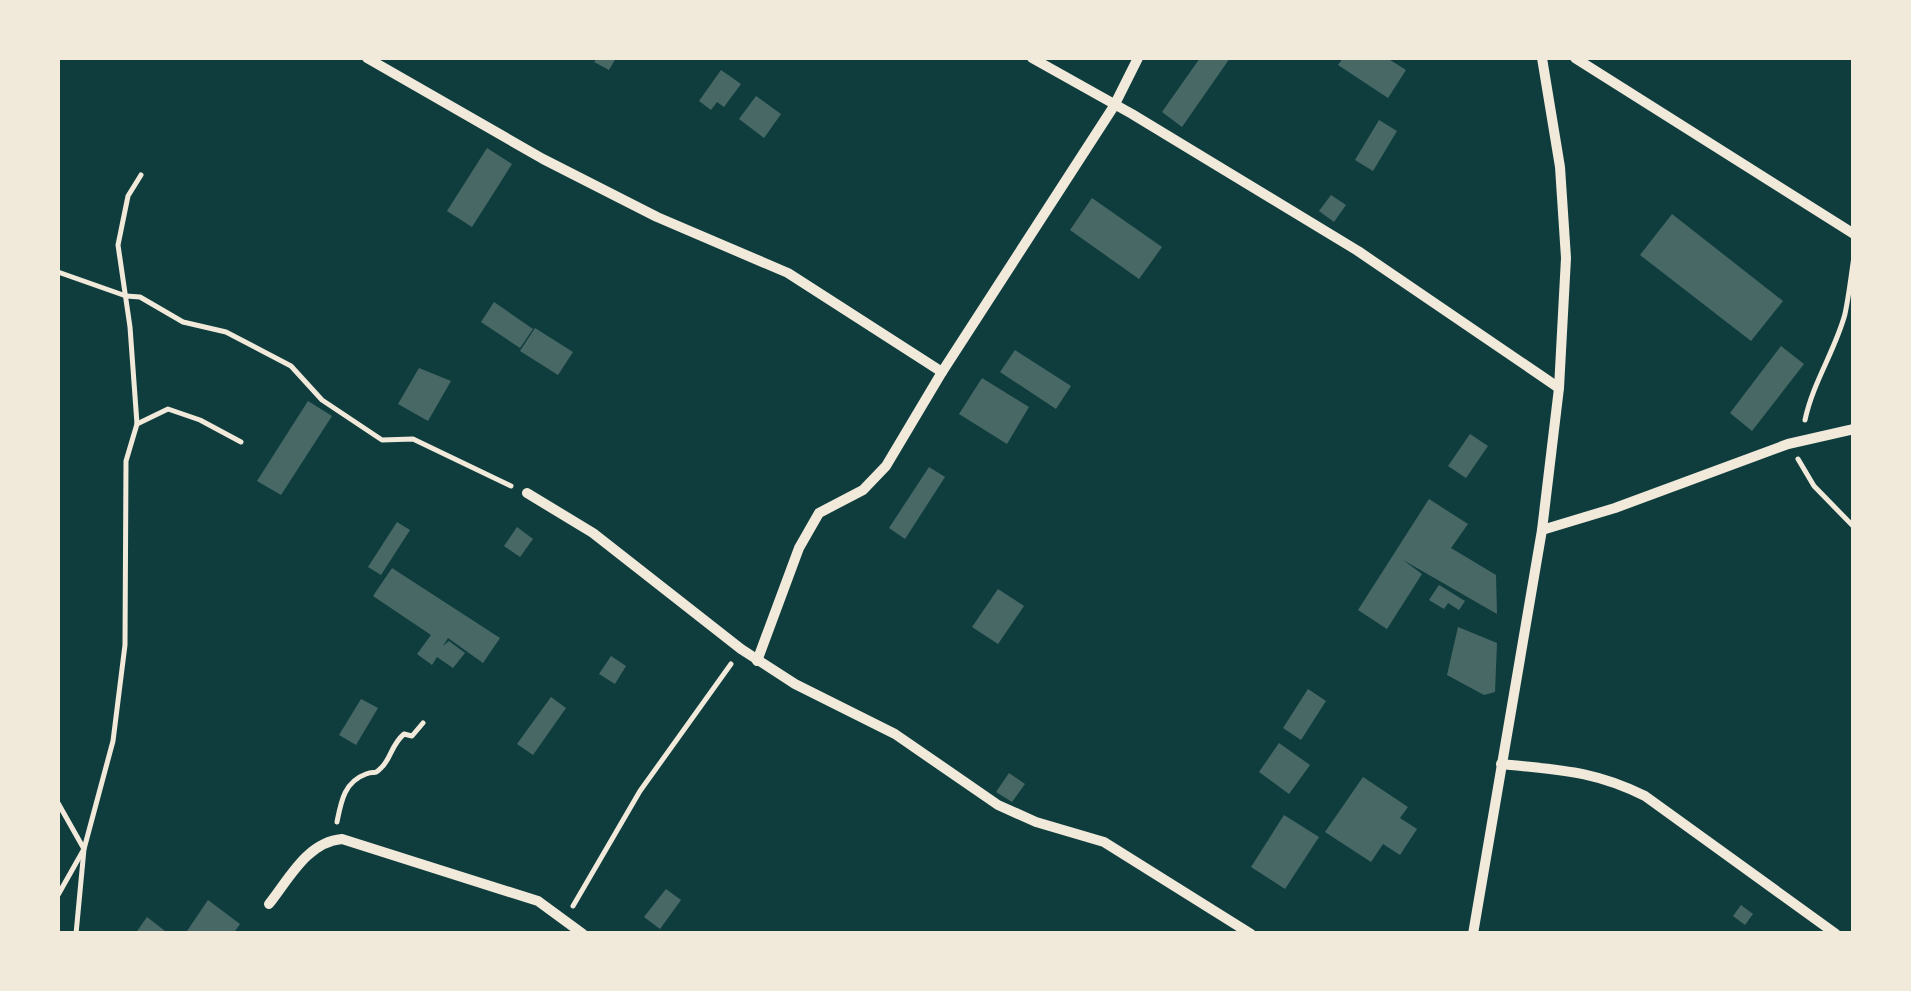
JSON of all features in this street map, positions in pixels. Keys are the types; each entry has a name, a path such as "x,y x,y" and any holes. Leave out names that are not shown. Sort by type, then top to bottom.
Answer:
{"street":[{"path":"367,58 543,159 656,217 788,273 942,372"},
{"path":"1032,58 1358,251 1559,388"},
{"path":"757,661 799,548 820,513 863,490 886,466 1114,106 1138,58"},
{"path":"1473,934 1542,530 1559,388 1566,258 1560,167 1542,58"},
{"path":"1575,58 1854,234"},
{"path":"1542,530 1648,497 1788,444 1854,429"},
{"path":"527,493 594,533 741,650 816,697 895,734 998,806 1104,842 1251,934"},
{"path":"1501,764 1596,774 1631,789 1836,934"},
{"path":"269,904 313,848 328,840 342,839 522,895 549,908 583,934"}],"path":[{"path":"76,934 84,849 113,741 125,645 126,461 137,424 118,245 128,196 141,175"},
{"path":"1814,437 1804,423 1811,391 1828,361 1845,314 1854,257"},
{"path":"58,272 126,296 140,297 184,322 226,332 291,366 322,400 382,440 413,439 527,493"},
{"path":"137,424 168,410 200,420 241,442"},
{"path":"1788,444 1814,486 1854,527"},
{"path":"565,920 640,792 741,650"},
{"path":"342,839 336,822 342,795 365,774 377,772 386,764 394,742 404,734 412,736 423,723"},
{"path":"58,804 84,849"},
{"path":"58,894 84,849"}],"building":[{"path":"597,58 616,58 609,70 594,62"},
{"path":"1200,58 1230,58 1182,127 1162,112"},
{"path":"1343,58 1387,58 1406,70 1388,98 1338,65"},
{"path":"721,70 741,84 724,107 717,102 711,110 699,101"},
{"path":"756,96 781,114 764,138 739,119"},
{"path":"1379,120 1397,131 1373,171 1355,160"},
{"path":"487,148 512,164 472,227 447,211"},
{"path":"1331,195 1346,205 1334,222 1319,211"},
{"path":"1092,198 1162,247 1139,279 1070,230"},
{"path":"1672,214 1783,301 1751,341 1640,255"},
{"path":"494,302 533,329 520,348 481,322"},
{"path":"535,328 573,352 558,375 520,351"},
{"path":"1781,346 1804,364 1752,431 1730,413"},
{"path":"1015,350 1071,386 1056,409 1000,372"},
{"path":"419,368 451,381 428,421 398,404"},
{"path":"982,378 1029,407 1007,444 959,414"},
{"path":"308,401 332,416 281,495 257,481"},
{"path":"1470,434 1488,446 1466,478 1448,466"},
{"path":"929,467 945,477 905,539 889,528"},
{"path":"1429,499 1468,524 1451,548 1496,575 1497,614 1403,560 1422,574 1387,629 1358,610"},
{"path":"397,522 410,530 381,575 368,567"},
{"path":"517,527 533,539 520,557 504,546"},
{"path":"392,568 500,638 483,663 448,638 443,646 449,641 465,653 453,668 437,657 432,665 417,654 431,635 373,596"},
{"path":"1439,585 1465,601 1459,610 1448,603 1444,609 1429,600"},
{"path":"998,589 1024,606 998,644 972,627"},
{"path":"1458,627 1497,643 1495,692 1484,695 1447,675"},
{"path":"611,656 626,666 615,684 599,674"},
{"path":"1308,689 1326,701 1301,740 1283,728"},
{"path":"551,697 566,708 533,755 517,744"},
{"path":"361,699 378,708 356,745 339,735"},
{"path":"1279,743 1310,765 1289,794 1259,772"},
{"path":"1009,773 1025,784 1012,802 996,792"},
{"path":"1363,777 1408,807 1400,818 1417,829 1400,855 1383,844 1371,862 1325,832"},
{"path":"1284,815 1319,837 1285,889 1251,867"},
{"path":"666,889 681,900 660,929 644,917"},
{"path":"208,900 240,924 233,934 185,934"},
{"path":"1741,905 1753,914 1745,925 1733,916"},
{"path":"147,917 169,934 135,934"}]}
